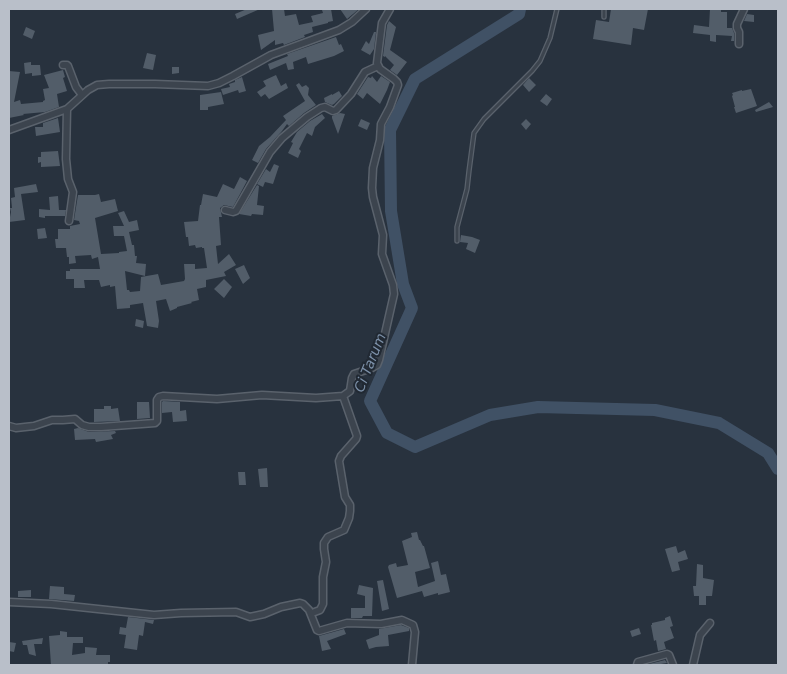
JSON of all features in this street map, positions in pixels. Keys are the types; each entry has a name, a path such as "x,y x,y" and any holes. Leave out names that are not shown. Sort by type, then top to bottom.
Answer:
{"street":[{"path":"9,130 67,109 92,87 99,84 208,86 216,84 271,55 340,30 366,9"},
{"path":"9,426 16,428 37,426 52,420 75,419 82,425 89,427 155,423 157,422 158,399 163,396 217,399 262,395 316,398 343,396 350,391 354,374 372,368 378,363 394,298 393,286 382,254 383,235 372,188 373,168 380,140 381,124 390,107 398,84 382,71 378,66 377,60 382,26 390,9"},
{"path":"739,44 739,34 736,28 744,9"},
{"path":"63,65 68,66 76,88 82,95"},
{"path":"225,210 236,211 270,152 282,138 321,108 336,110 352,94 364,74 378,66"},
{"path":"67,109 66,159 68,179 73,192 70,222"},
{"path":"312,613 322,608 323,604 323,577 326,562 324,543 328,538 343,531 349,518 350,505 344,494 339,460 357,436 343,396"},
{"path":"9,602 51,604 154,615 236,612 250,618 281,606 303,604 312,613 317,630 319,631 347,623 381,624 402,620 413,625 415,628 412,665"},
{"path":"693,665 700,635 710,623"},
{"path":"637,665 638,662 667,654 673,665"}],"lane":[{"path":"457,241 457,227 467,189 474,134 484,119 540,61 550,38 557,9"},
{"path":"604,9 604,17"}],"building":[{"path":"247,9 260,9 237,19 235,14"},
{"path":"272,9 284,9 285,16 296,14 299,25 313,22 311,16 323,13 322,10 331,9 333,21 312,27 313,32 304,35 305,37 284,45 283,43 275,45 275,40 261,50 258,35 274,31"},
{"path":"340,9 359,9 347,19"},
{"path":"611,9 648,9 644,30 633,28 631,45 593,39 596,20 609,22"},
{"path":"710,9 721,9 721,12 727,12 727,28 732,28 734,41 731,41 732,36 716,35 716,42 710,41 710,35 693,33 694,25 709,27"},
{"path":"747,14 754,15 754,22 744,21"},
{"path":"389,21 396,27 390,50 407,62 397,75 390,70 394,65 383,56"},
{"path":"26,27 35,31 32,39 23,35"},
{"path":"374,32 376,32 374,49 370,55 361,50 366,41 369,44"},
{"path":"336,37 344,51 308,64 306,57 293,62 294,69 288,70 286,63 270,70 268,64 288,56 287,54"},
{"path":"147,53 156,55 153,70 143,68"},
{"path":"31,62 31,65 40,65 41,75 32,76 32,73 25,74 24,63"},
{"path":"172,67 179,67 179,73 172,74"},
{"path":"63,70 67,91 57,94 59,107 45,112 23,114 9,118 9,71 20,72 14,102 20,100 21,104 43,102 45,100 43,89 49,88 44,75"},
{"path":"276,75 281,86 286,83 288,88 269,99 265,94 261,97 257,92 266,86 263,81"},
{"path":"372,76 377,82 381,76 390,82 380,104 367,93 363,99 357,94 368,77 371,78"},
{"path":"242,77 246,91 239,93 238,90 223,95 221,89 230,87 229,84"},
{"path":"529,78 536,85 529,92 523,85"},
{"path":"299,83 302,87 306,85 309,88 308,95 316,105 289,126 287,124 266,149 258,163 252,160 259,146 286,120 283,116 305,101 296,85"},
{"path":"751,89 757,106 736,113 732,93"},
{"path":"339,91 342,96 334,104 325,102 324,98"},
{"path":"221,92 224,104 208,107 208,110 200,110 200,95"},
{"path":"546,94 552,99 547,106 540,101"},
{"path":"769,102 773,107 756,112 755,110"},
{"path":"340,113 345,114 338,134 332,116"},
{"path":"322,114 325,118 315,127 312,136 307,133 299,149 301,151 298,158 288,153 293,143 291,142 297,132"},
{"path":"58,118 60,132 36,136 35,127 43,127 43,123"},
{"path":"361,119 370,123 367,130 358,126"},
{"path":"526,119 531,124 526,130 521,124"},
{"path":"58,151 60,166 41,167 41,162 38,163 38,157 41,157 41,152"},
{"path":"274,164 279,166 273,184 265,182 263,187 257,184 266,169 270,172"},
{"path":"240,177 247,181 233,207 224,205 220,208 222,217 219,217 221,245 216,246 218,264 229,254 236,265 224,272 226,276 206,280 206,287 197,289 199,300 170,311 166,299 156,301 159,321 158,328 147,326 143,303 130,305 130,308 117,309 115,286 101,287 99,280 84,280 85,288 74,288 74,279 66,279 66,271 70,271 70,269 100,269 98,257 92,259 91,255 75,256 76,263 69,264 66,248 56,248 55,239 58,239 58,229 70,229 70,226 80,224 79,221 74,220 78,195 99,194 101,202 115,199 118,211 95,218 101,254 127,251 124,236 114,236 113,226 124,226 118,213 124,211 129,222 137,220 139,230 129,232 132,245 134,245 135,256 137,256 136,263 146,264 145,276 125,271 127,290 130,292 140,291 141,277 158,274 161,285 184,281 184,264 195,264 195,269 207,268 204,248 196,248 195,245 189,246 184,222 198,221 203,194 217,197 223,184 234,189"},
{"path":"36,184 38,192 21,194 25,220 9,222 10,208 12,208 11,198 15,197 14,188"},
{"path":"257,185 259,186 257,205 264,206 263,215 239,214"},
{"path":"58,196 59,210 66,210 65,216 39,217 39,209 50,210 49,197"},
{"path":"45,228 47,238 38,239 37,229"},
{"path":"461,235 480,240 475,253 466,249 468,243 460,242"},
{"path":"244,265 250,278 243,284 235,269"},
{"path":"224,279 232,287 224,298 214,289"},
{"path":"136,319 144,321 143,328 135,326"},
{"path":"163,401 180,402 180,411 186,410 187,421 173,422 172,412 162,413"},
{"path":"137,402 149,402 150,418 137,419"},
{"path":"104,406 111,406 111,409 118,408 120,421 94,422 94,409 104,409"},
{"path":"78,428 89,432 115,431 116,433 111,435 113,439 96,442 95,439 75,440 74,429"},
{"path":"267,468 268,487 260,487 258,469"},
{"path":"238,472 245,472 246,485 239,485"},
{"path":"417,532 419,540 424,546 430,568 415,572 418,587 435,581 431,563 438,561 441,575 446,574 450,592 424,597 422,591 397,598 388,567 396,563 397,567 408,565 402,541 412,537 411,533"},
{"path":"676,546 678,553 685,550 688,559 678,562 680,570 672,572 665,549"},
{"path":"697,564 703,565 703,578 714,580 712,596 706,596 706,605 699,605 699,596 694,596 693,586 696,586"},
{"path":"383,580 389,609 382,611 377,581"},
{"path":"359,585 373,588 372,616 351,618 351,608 365,608 365,596 357,594"},
{"path":"50,586 64,587 64,594 75,595 74,601 49,599"},
{"path":"31,590 31,597 18,597 18,591"},
{"path":"670,616 673,626 670,627 674,638 664,642 666,649 658,651 651,625"},
{"path":"128,617 154,620 153,624 145,622 143,636 139,635 137,650 124,648 126,635 119,634 120,627 126,628"},
{"path":"401,625 409,628 409,631 388,635 389,646 369,649 366,640 379,635 379,629"},
{"path":"639,628 641,634 632,637 630,631"},
{"path":"344,629 346,634 327,641 331,649 322,651 319,636"},
{"path":"60,631 67,632 67,637 83,637 83,643 73,643 72,655 85,653 85,647 97,648 96,655 110,655 110,662 108,662 108,665 51,665 49,636 60,635"},
{"path":"43,638 42,644 34,644 36,656 29,654 27,645 23,645 22,641"},
{"path":"9,642 16,643 14,652 9,651"},
{"path":"665,660 667,663 661,665 645,665"}],"waterway":[{"name":"Ci Tarum","path":"520,9 519,14 415,79 390,130 391,211 403,284 412,308 370,401 387,433 415,447 490,415 538,407 655,410 719,423 768,453 778,469"}]}
